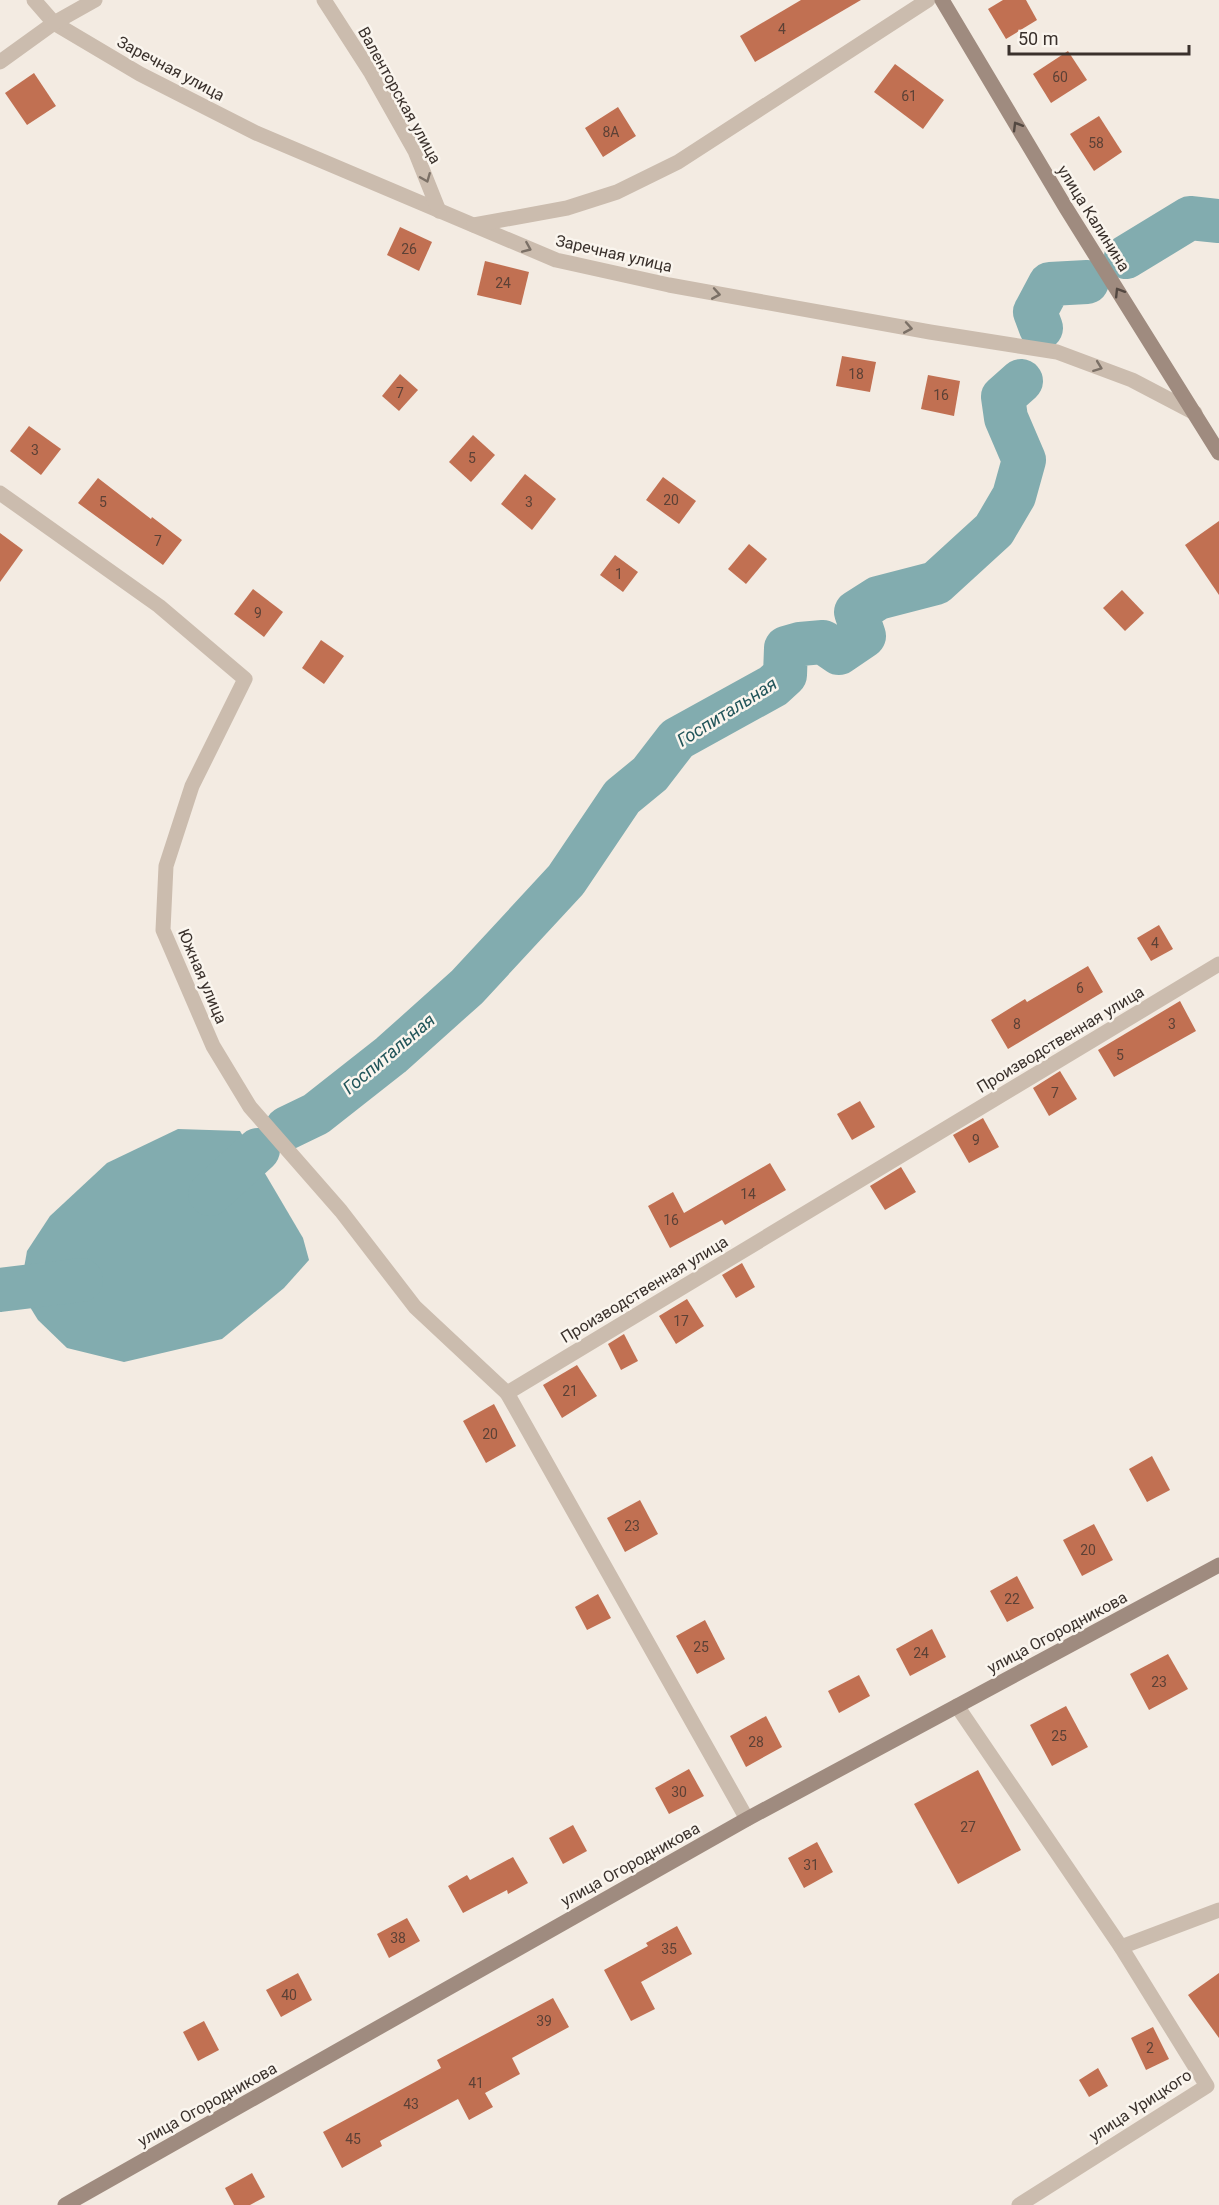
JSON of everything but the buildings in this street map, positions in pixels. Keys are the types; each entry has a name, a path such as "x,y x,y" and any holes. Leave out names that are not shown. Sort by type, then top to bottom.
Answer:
{"street":[{"name":"Заречная улица","path":"34,0 54,23 140,74 256,133 555,260 669,285 930,332 1057,352 1132,380 1195,413"},
{"path":"0,62 54,23 95,0"},
{"name":"Валенторская улица","path":"324,0 371,73 415,151 439,211"},
{"path":"472,225 567,208 617,192 678,162 928,0"},
{"name":"улица Калинина","path":"942,0 1066,208 1219,453"},
{"name":"Южная улица","path":"0,493 159,606 245,679 192,786 166,866 163,930 213,1046 250,1107 341,1211 415,1307 507,1392"},
{"name":"Производственная улица","path":"507,1392 1219,964"},
{"path":"507,1392 747,1819"},
{"name":"улица Огородникова","path":"65,2205 747,1819 1219,1565"},
{"name":"улица Урицкого","path":"957,1706 1120,1947 1206,2086 1019,2205"},
{"path":"1120,1947 1219,1910"}],"water":[{"path":"178,1129 240,1131 303,1238 309,1260 284,1288 222,1339 124,1362 67,1348 38,1320 20,1291 27,1251 50,1216 107,1163"}],"waterway":[{"name":"Госпитальная","path":"1126,257 1190,218 1219,221"},
{"name":"Госпитальная","path":"1041,328 1035,312 1050,284 1087,282"},
{"name":"Госпитальная","path":"287,1128 316,1114 391,1055 467,987 566,880 622,797 650,774 677,739 773,686 785,675 786,648 823,642 839,653 864,636 856,612 878,598 936,583 994,530 1014,496 1024,460 1006,418 1003,397 1021,381"},
{"name":"Госпитальная","path":"210,1194 258,1150"},
{"name":"Госпитальная","path":"0,1290 81,1280"}]}
